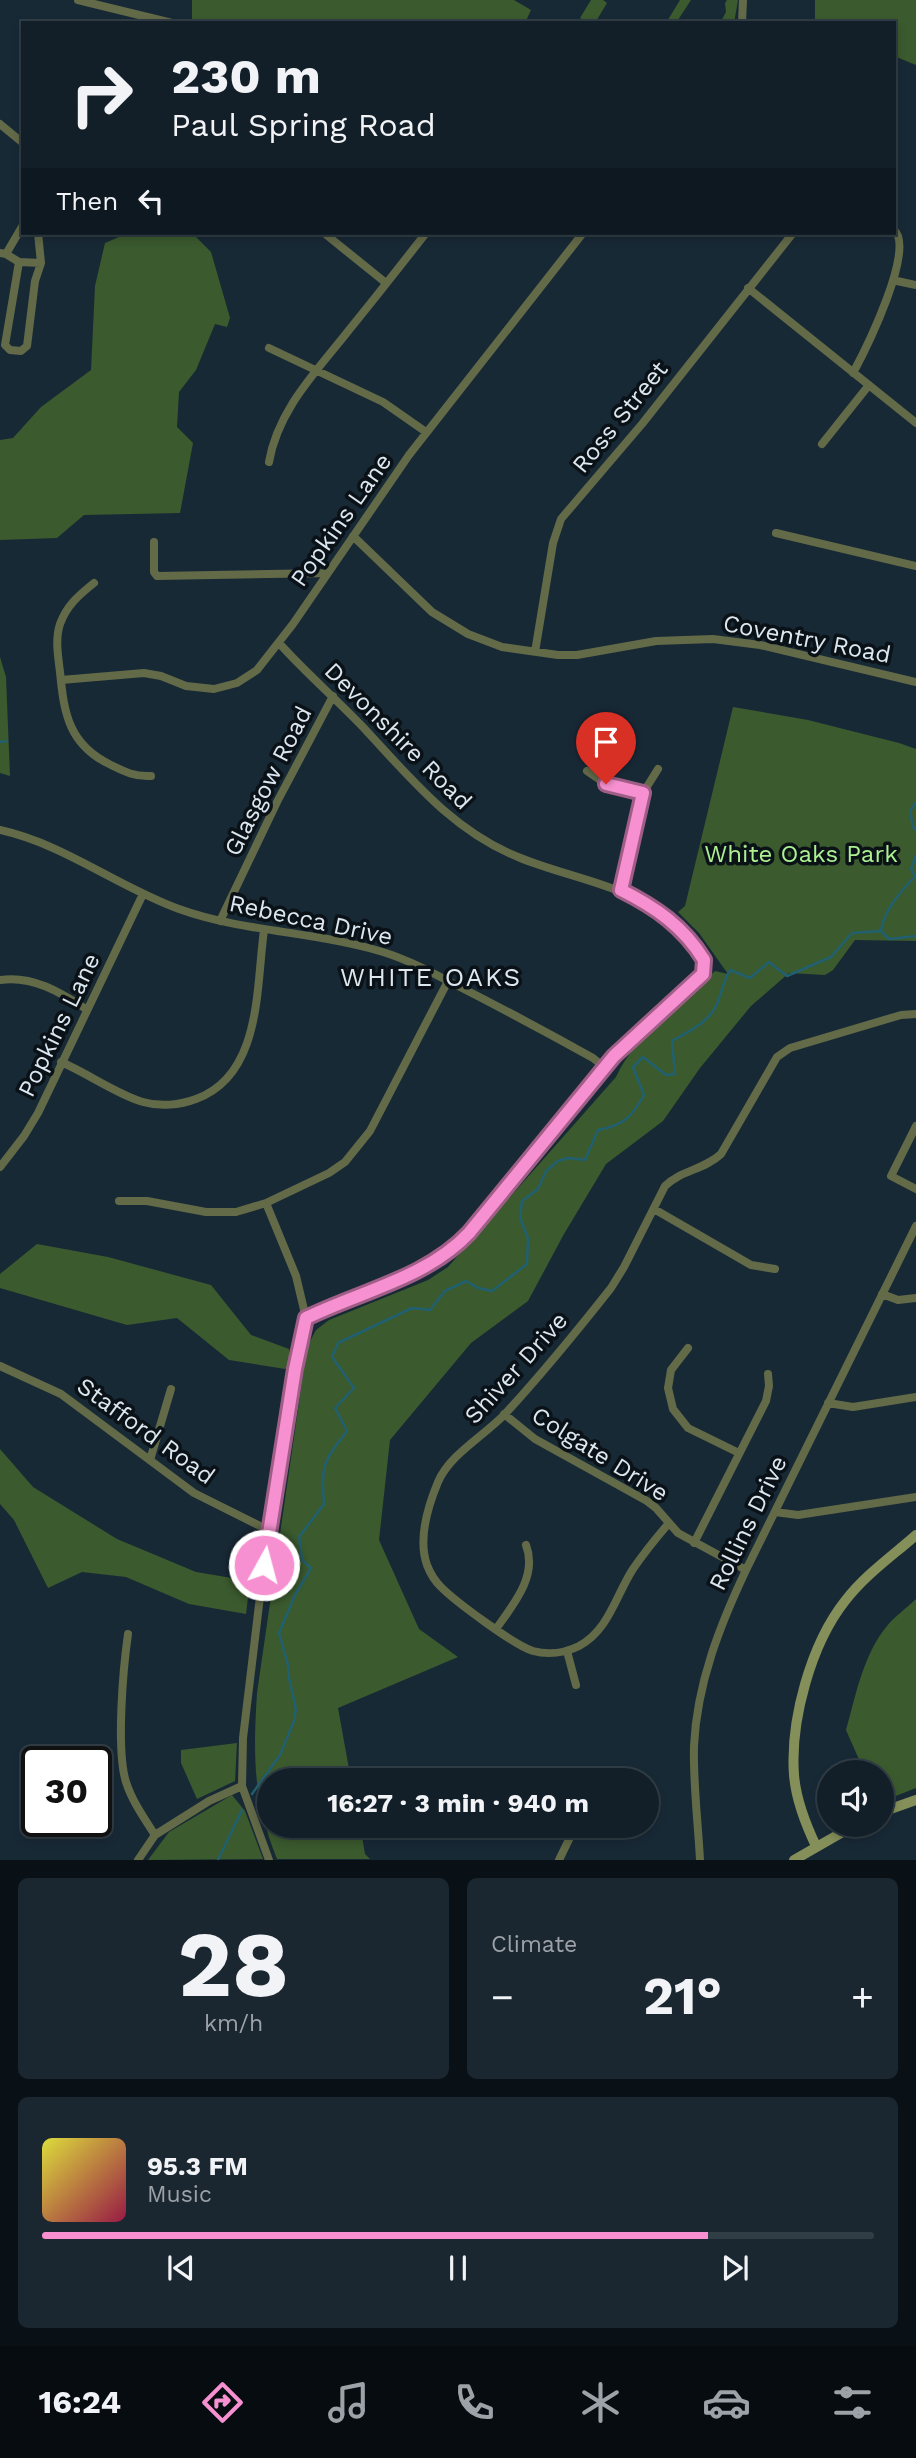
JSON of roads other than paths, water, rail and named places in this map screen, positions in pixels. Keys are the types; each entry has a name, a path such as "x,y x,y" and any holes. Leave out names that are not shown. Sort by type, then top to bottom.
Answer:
{"street":[{"path":"78,0 100,3 165,21"},
{"path":"742,21 743,0"},
{"path":"0,124 21,141"},
{"path":"21,228 3,253 19,261 41,263"},
{"path":"853,373 890,301 897,281 904,242 896,231"},
{"path":"19,261 5,345 10,350 22,351 27,346 35,281 41,263 38,235"},
{"path":"326,235 386,283"},
{"path":"269,462 282,420 298,394 424,235"},
{"name":"Popkins Lane","path":"61,680 144,673 206,689 237,683 251,674 279,643 426,432 581,235"},
{"name":"Ross Street","path":"535,652 552,543 561,519 642,424 791,235"},
{"path":"897,281 916,285"},
{"path":"748,289 916,423"},
{"path":"269,348 383,402 426,432"},
{"path":"822,444 869,385"},
{"path":"776,533 916,566"},
{"name":"Coventry Road","path":"353,536 420,603 444,621 490,643 535,652 577,655 656,641 713,639 760,645 916,682"},
{"path":"154,542 154,572 157,576 327,573"},
{"path":"94,583 74,598 61,621 57,642 67,720 85,748 102,761 129,774 151,776"},
{"name":"Devonshire Road","path":"279,643 333,696 429,799 474,835 519,858 621,890 652,906 674,923 698,951 704,960 705,970 699,979 682,991 604,1067"},
{"name":"Glasgow Road","path":"220,920 277,802 333,696"},
{"path":"621,890 643,793 657,769"},
{"path":"587,771 606,784 643,793"},
{"name":"Rebecca Drive","path":"0,830 57,851 179,909 264,930 372,948 407,960 584,1053 604,1067"},
{"name":"Popkins Lane","path":"0,1167 32,1124 143,894"},
{"path":"61,1062 131,1098 147,1103 184,1103 216,1089 235,1069 247,1042 258,992 264,930"},
{"path":"0,980 18,979 44,985 86,1009"},
{"path":"120,1201 147,1201 222,1213 242,1211 266,1203 330,1173 359,1147 382,1113 448,981"},
{"name":"Shiver Drive","path":"567,1651 546,1653 521,1647 438,1583 428,1566 423,1535 443,1473 504,1415 611,1288 670,1181 706,1165 721,1154 773,1062 782,1052 901,1016 916,1014"},
{"path":"306,1318 420,1269 453,1248 469,1233 604,1067"},
{"path":"913,1187 891,1176 916,1126"},
{"path":"266,1203 296,1276 306,1318 268,1530 243,1738 242,1786 269,1860"},
{"path":"654,1209 751,1265 775,1269"},
{"name":"Rollins Drive","path":"700,1860 694,1746 699,1706 717,1636 746,1570 916,1226"},
{"path":"882,1294 898,1300 916,1298"},
{"path":"688,1348 671,1370 668,1388 673,1409 688,1427 739,1454"},
{"name":"Stafford Road","path":"0,1366 61,1394 194,1493 268,1530"},
{"path":"694,1543 767,1397 768,1374"},
{"path":"150,1460 171,1389"},
{"path":"828,1403 853,1406 916,1397"},
{"name":"Colgate Drive","path":"504,1415 544,1444 647,1501 678,1532 694,1543 746,1570"},
{"path":"775,1512 798,1515 916,1497"},
{"path":"576,1685 567,1651 581,1645 599,1630 633,1569 669,1522"},
{"path":"816,1846 801,1810 794,1775 796,1733 805,1687 821,1643 843,1603 870,1573 916,1535"},
{"path":"496,1629 516,1601 527,1578 530,1558 526,1545"},
{"path":"128,1634 124,1672 124,1769 130,1791 155,1835"},
{"path":"138,1860 155,1835 209,1801 242,1786"},
{"path":"894,1808 916,1800"},
{"path":"794,1860 833,1837"},
{"path":"559,1860 570,1838"}],"waterway":[{"path":"0,742 7,741"},
{"path":"916,802 910,811 916,830"},
{"path":"881,931 889,908 915,876 911,869 916,855"},
{"path":"252,1794 280,1755 294,1721 296,1709 279,1633 295,1595 311,1568 302,1560 299,1537 324,1504 325,1464 347,1431 335,1408 354,1388 332,1357 338,1343 412,1308 430,1310 445,1291 466,1281 478,1288 492,1291 527,1264 528,1238 520,1218 522,1201 538,1189 546,1171 558,1161 568,1158 585,1160 598,1130 621,1123 631,1115 644,1095 633,1067 643,1057 666,1075 675,1074 672,1041 697,1027 708,1017 718,1001 730,970 750,978 769,962 787,976 831,957 852,933 881,931 889,939 916,936"},
{"path":"218,1860 242,1810"}],"district":[{"name":"WHITE OAKS","path":"431,977"}],"park label":[{"name":"White Oaks Park","path":"801,854"}]}
